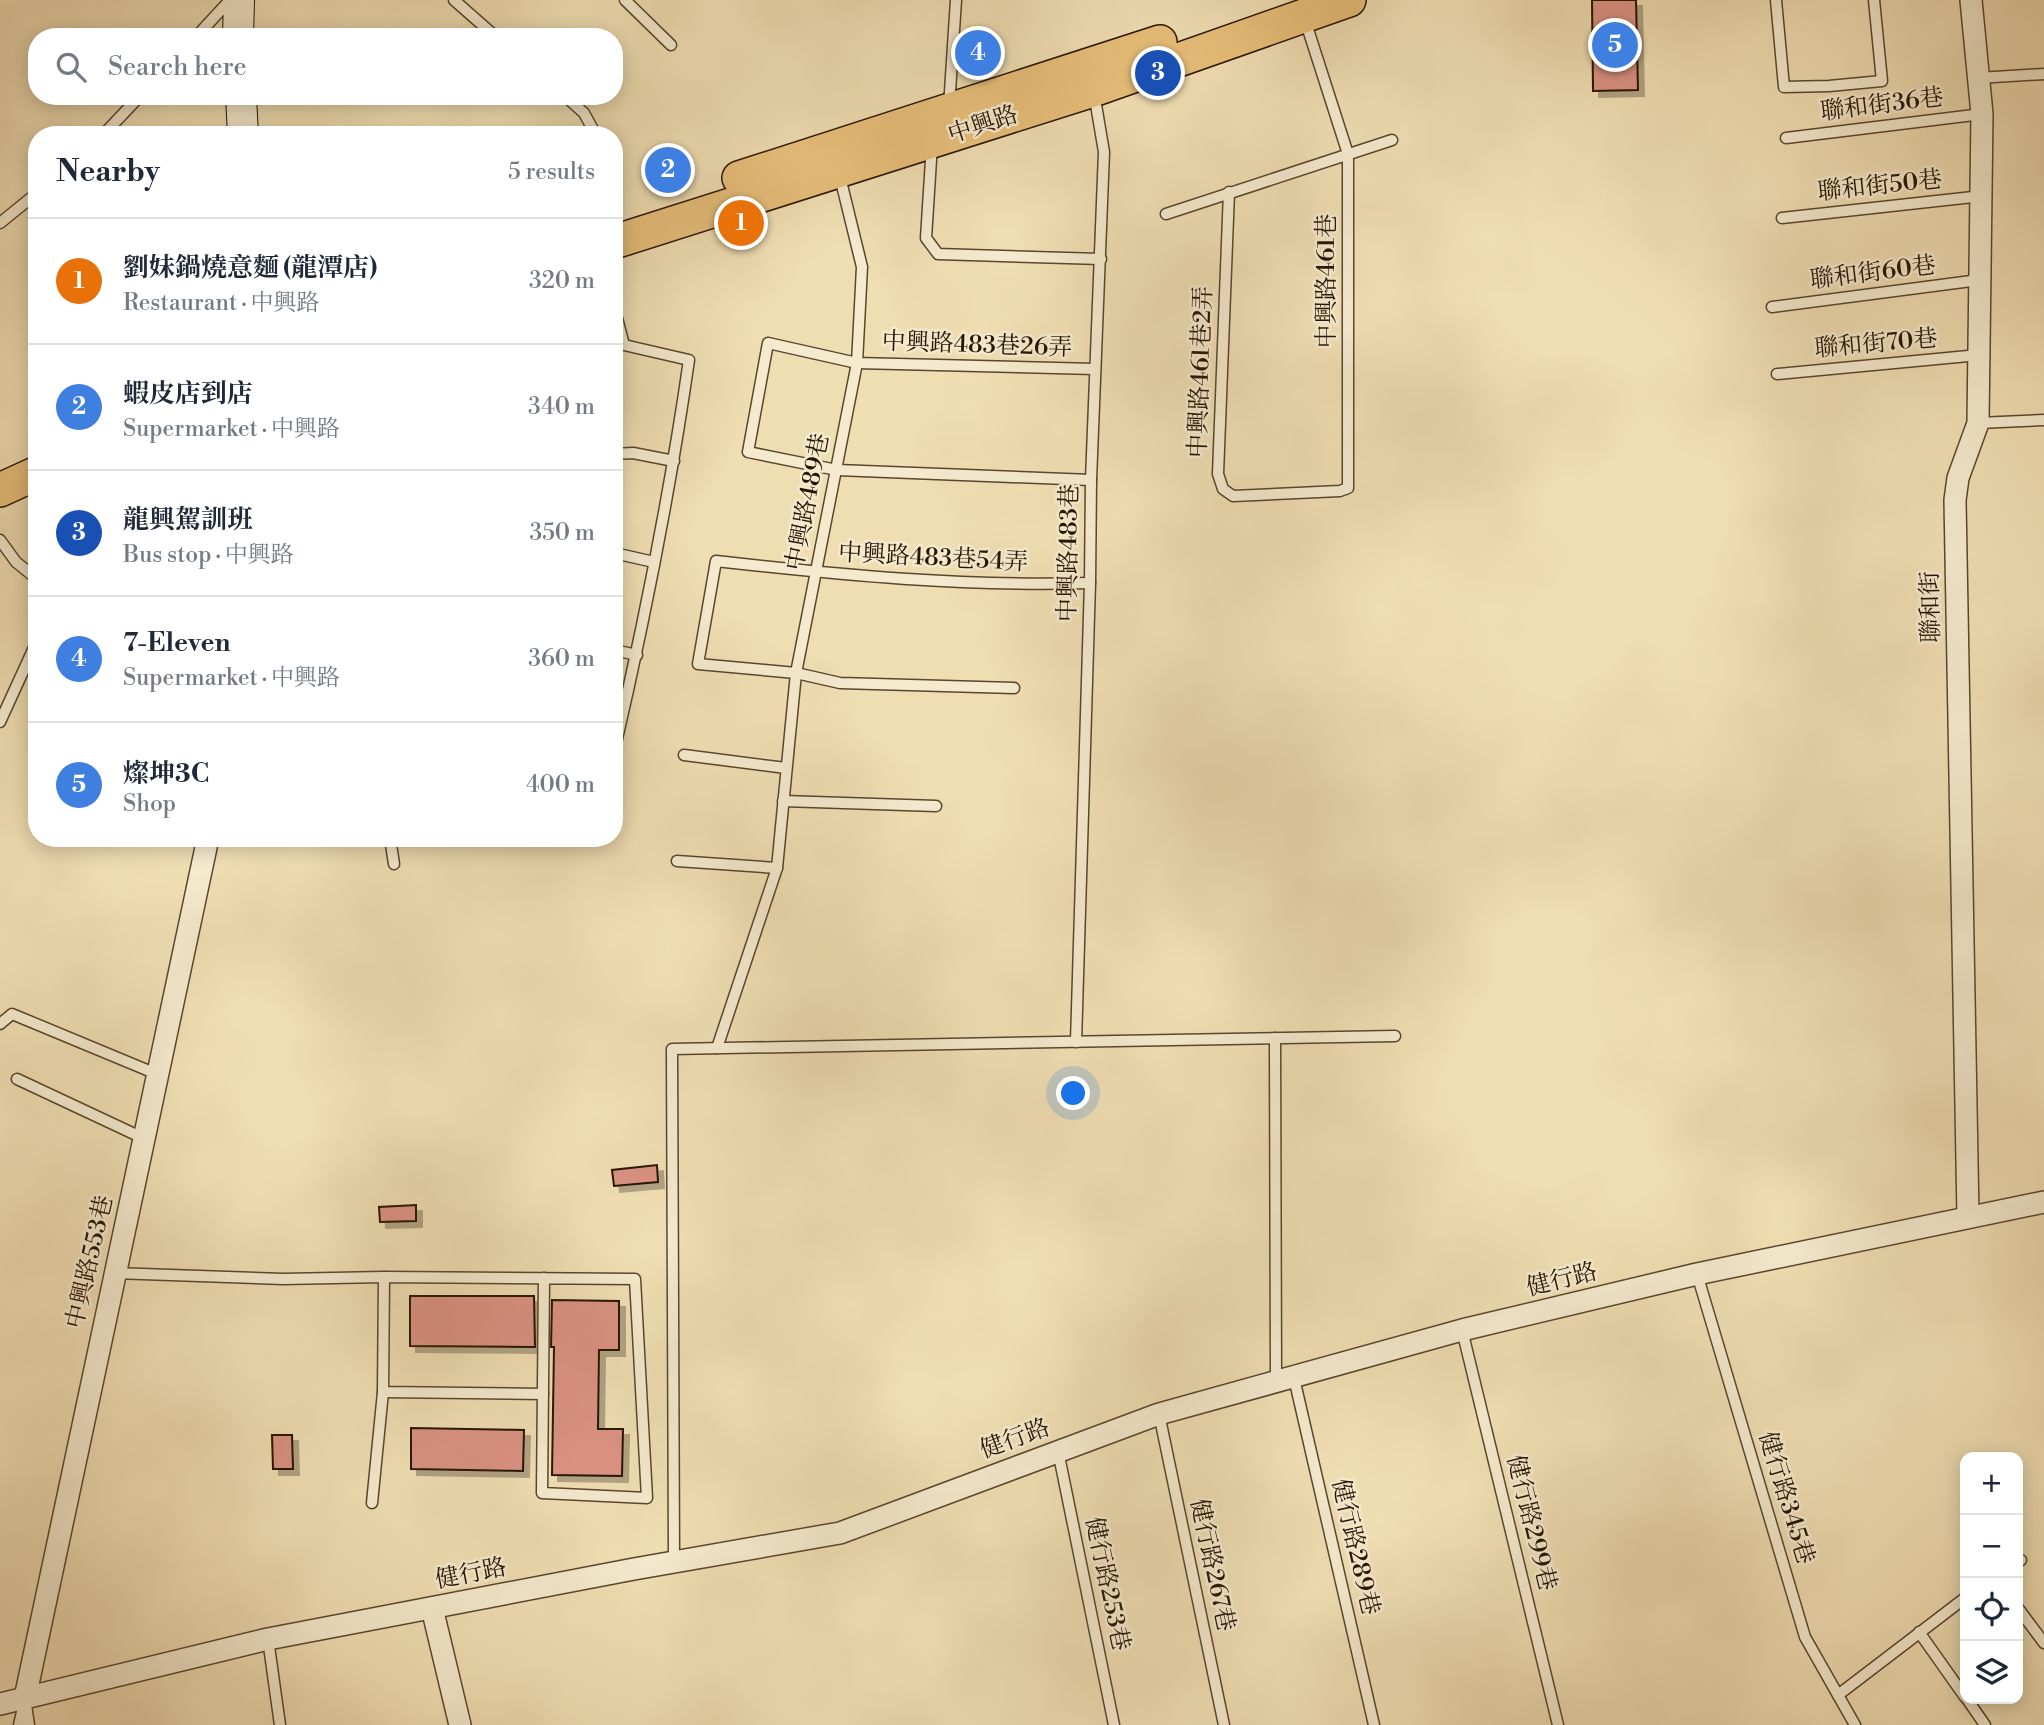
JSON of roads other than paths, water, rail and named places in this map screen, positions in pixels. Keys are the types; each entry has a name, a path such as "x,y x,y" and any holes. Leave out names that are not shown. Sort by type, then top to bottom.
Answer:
{"main road":[{"name":"中興路","path":"623,217 945,128 1295,5 1349,0"},
{"name":"中興路","path":"623,239 834,158"},
{"path":"0,468 28,455"},
{"path":"0,490 28,477"}],"street":[{"path":"238,28 239,0"},
{"name":"聯和街","path":"1968,1217 1955,500 1958,478 1978,423 1982,114 1971,0"},
{"path":"241,105 243,126"},
{"name":"中興路553巷","path":"25,1698 206,847"},
{"name":"健行路","path":"0,1704 268,1639 840,1533 1160,1414 1462,1331 1697,1274 2044,1202"},
{"path":"432,1608 460,1725"}],"lane":[{"path":"204,28 230,0"},
{"path":"454,0 486,28"},
{"path":"625,0 671,45"},
{"path":"956,0 945,128 926,237 938,254 1101,259"},
{"path":"1776,0 1784,88 1882,81 1874,0"},
{"name":"中興路461巷","path":"1285,493 1340,491 1348,488 1348,154 1295,5"},
{"path":"1978,78 2044,74"},
{"name":"中興路483巷","path":"1076,1042 1091,480 1104,152 1091,78"},
{"path":"112,126 131,105"},
{"path":"575,105 584,113 591,126"},
{"name":"聯和街36巷","path":"1786,138 1982,114"},
{"path":"1166,214 1392,140"},
{"name":"中興路489巷","path":"717,1048 777,869 796,673 857,363 862,267 834,158"},
{"name":"中興路461巷2弄","path":"1229,192 1218,474 1223,489 1233,496 1285,493"},
{"name":"聯和街50巷","path":"1782,218 1982,196"},
{"path":"0,223 28,200"},
{"name":"聯和街60巷","path":"1772,307 1979,281"},
{"path":"623,338 625,345 689,360 674,461 623,714"},
{"name":"中興路483巷26弄","path":"837,470 748,452 768,344 857,363 1095,369"},
{"name":"聯和街70巷","path":"1777,374 1979,355"},
{"path":"1978,423 2044,420"},
{"path":"623,454 674,461"},
{"path":"837,470 1091,480"},
{"path":"0,540 16,562 28,572"},
{"path":"623,555 654,562"},
{"name":"中興路483巷54弄","path":"796,673 698,664 716,561 816,572 1019,585 1090,583"},
{"path":"623,652 637,655"},
{"path":"0,722 28,661"},
{"path":"796,673 840,683 1014,688"},
{"path":"684,755 786,768"},
{"path":"783,801 936,806"},
{"path":"391,847 394,864"},
{"path":"677,861 777,869"},
{"path":"0,1024 12,1014 159,1075"},
{"path":"674,1562 672,1049 1395,1037"},
{"name":"健行路289巷","path":"1275,1038 1285,1381 1374,1725"},
{"path":"17,1079 145,1139"},
{"path":"114,1273 283,1279 384,1277 544,1278 635,1279 647,1498 542,1493 544,1278"},
{"name":"健行路345巷","path":"1697,1274 1805,1637 1855,1725"},
{"path":"372,1503 383,1392 384,1277"},
{"name":"健行路299巷","path":"1462,1331 1558,1725"},
{"path":"383,1392 543,1394"},
{"name":"健行路267巷","path":"1160,1414 1224,1725"},
{"name":"健行路253巷","path":"1058,1451 1114,1725"},
{"path":"1838,1695 1960,1602"},
{"path":"2023,1615 2044,1643"},
{"path":"1919,1632 1960,1690"},
{"path":"268,1639 280,1725"},
{"path":"19,1725 25,1698"},
{"path":"25,1698 29,1725"},
{"path":"1970,1704 1985,1725"}],"place":[{"name":"燦坤3C","path":"1615,45"},
{"name":"7-Eleven","path":"978,53"},
{"name":"龍興駕訓班","path":"1158,73"},
{"name":"蝦皮店到店","path":"668,170"},
{"name":"劉妹鍋燒意麵 (龍潭店)","path":"741,223"}]}
